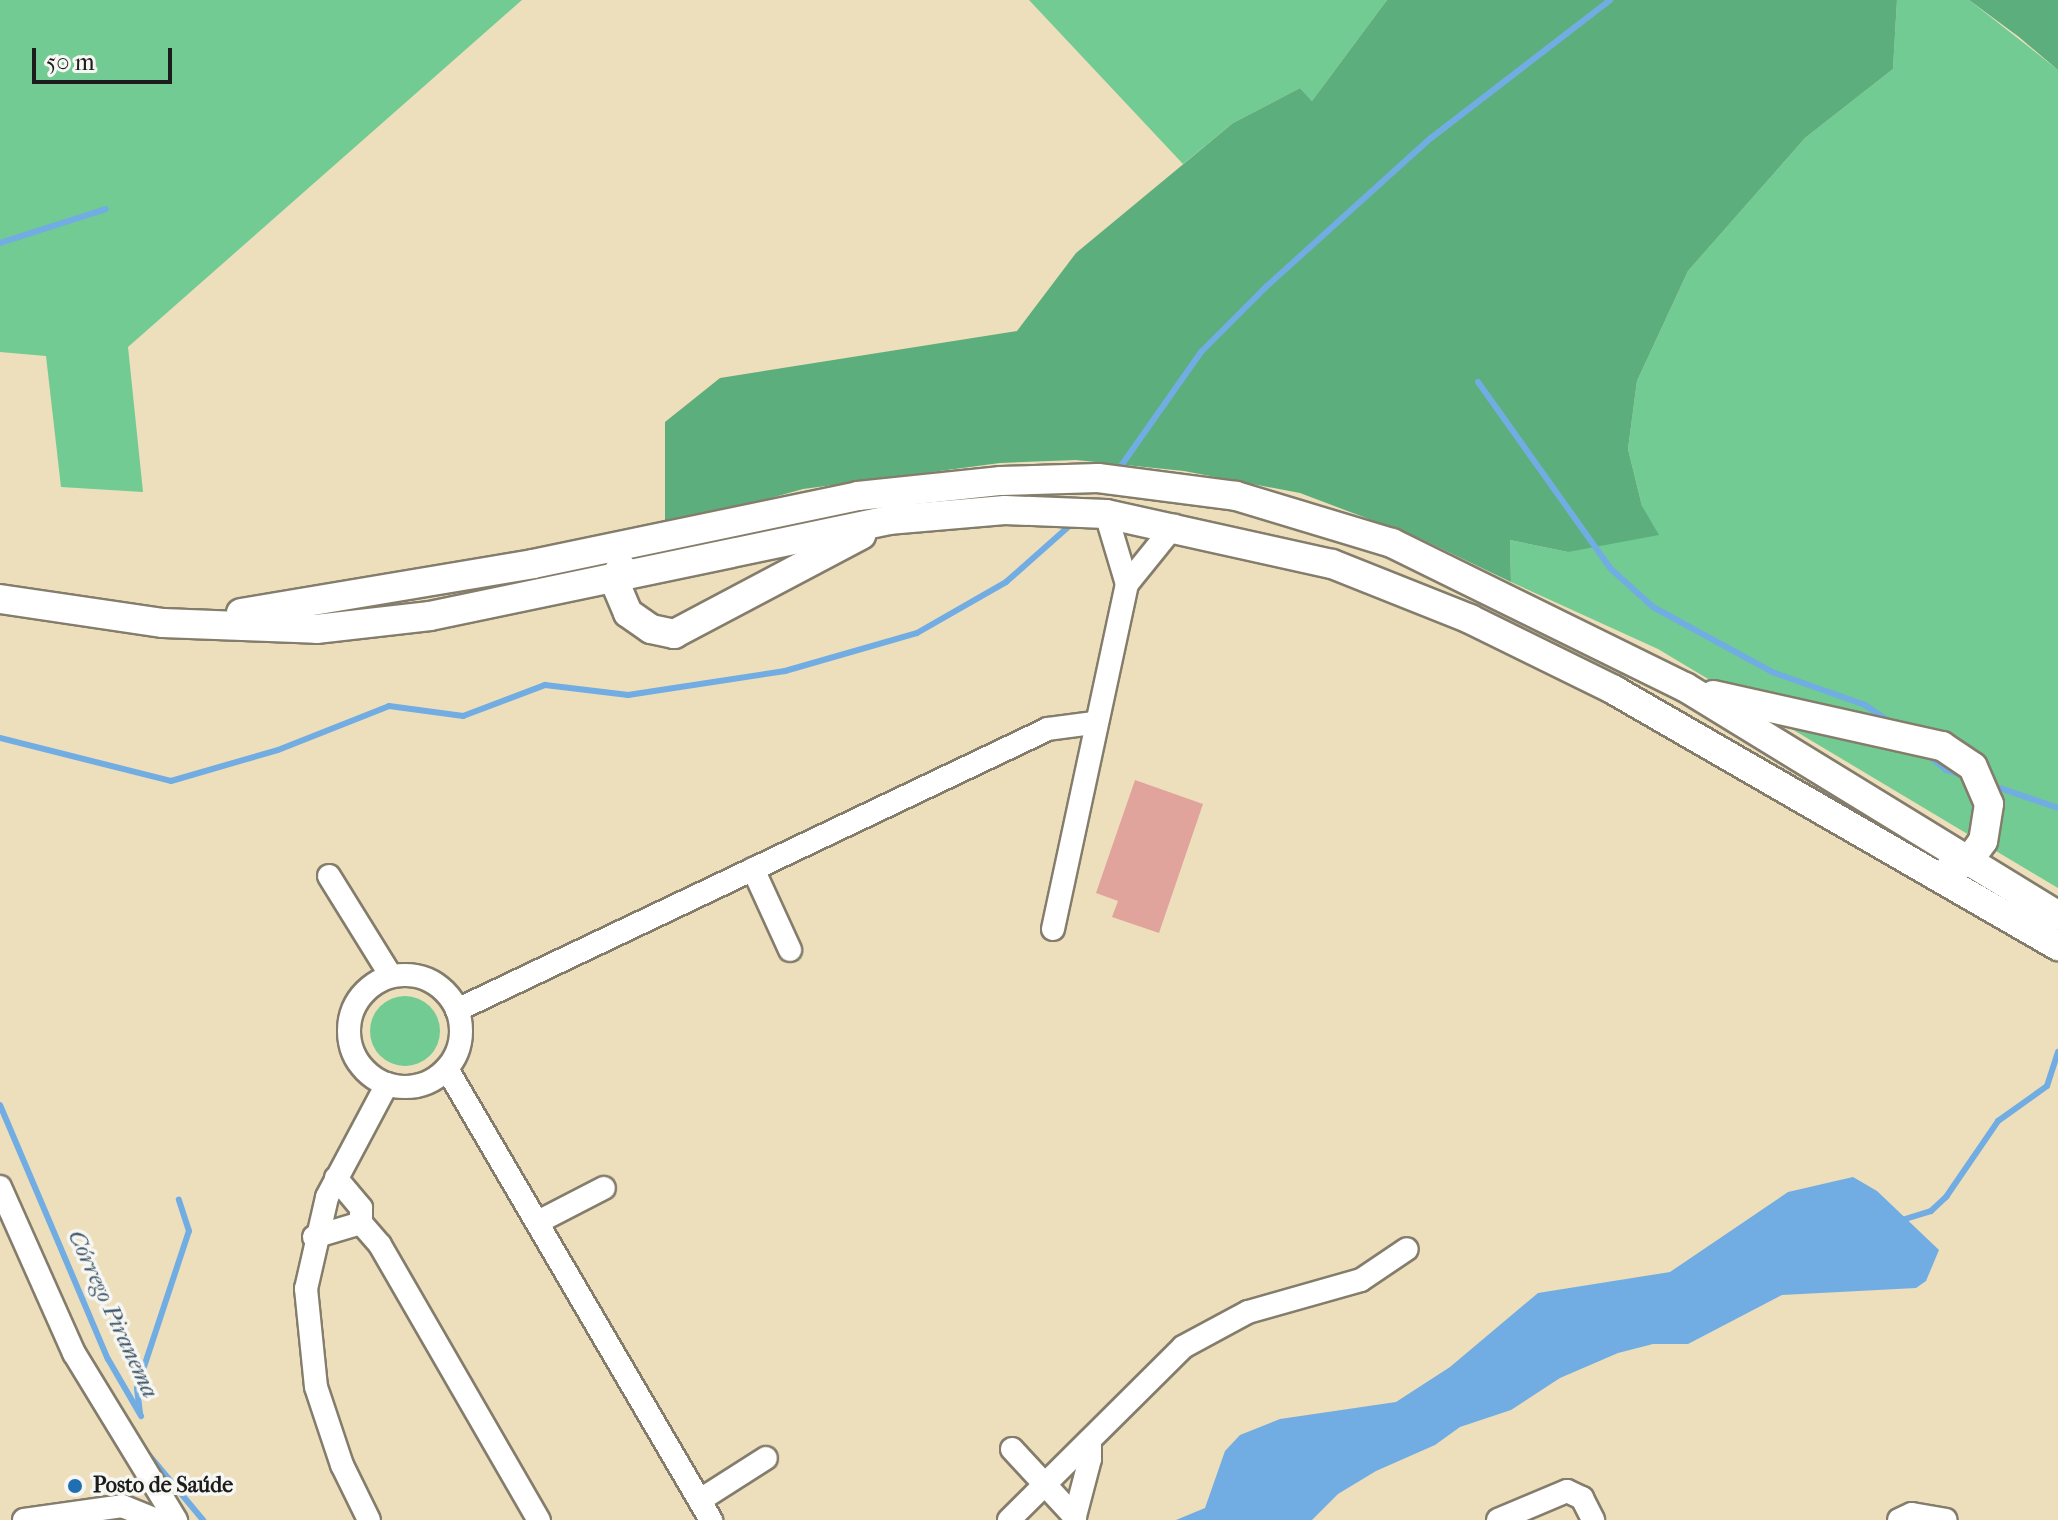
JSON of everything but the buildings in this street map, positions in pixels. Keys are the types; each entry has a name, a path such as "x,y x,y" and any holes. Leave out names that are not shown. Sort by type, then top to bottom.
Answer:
{"main road":[{"path":"163,623 337,601 858,496 1001,481 1098,478 1236,496 1392,543 1685,687 2058,916"},
{"path":"0,599 163,623 316,629 430,616 614,580 888,520 1005,510 1106,514 1174,526 1332,564 1470,619 1614,690 2058,946"},
{"path":"738,522 620,567 614,580 628,613 651,629 674,634 888,520"},
{"path":"1685,687 1942,746 1973,767 1989,804 1983,841 1968,862 1939,865 1791,792"}],"street":[{"path":"1106,514 1127,584"},
{"path":"1053,929 1093,723 1127,584 1174,526"},
{"path":"457,1010 1048,729 1093,723"},
{"path":"753,869 790,950"},
{"path":"329,876 391,976"},
{"path":"391,976 415,976 437,984 457,1010 461,1041 447,1069 419,1085 387,1084 361,1066 349,1037 355,1005 364,992 391,976"},
{"path":"447,1069 711,1520"},
{"path":"369,1520 337,1452 316,1387 306,1316 314,1237 336,1178 387,1084"},
{"path":"336,1178 361,1208 361,1223 380,1245 539,1520"},
{"path":"0,1187 74,1353 174,1520"},
{"path":"538,1222 604,1188"},
{"path":"314,1237 361,1223"},
{"path":"1009,1520 1183,1347 1203,1334 1275,1302 1361,1280 1407,1249"},
{"path":"1074,1519 1090,1459 1090,1440"},
{"path":"1012,1449 1074,1519"},
{"path":"700,1500 766,1458"},
{"path":"1498,1520 1567,1491 1582,1498 1593,1520"},
{"path":"24,1520 108,1514 122,1506 156,1520"},
{"path":"1899,1520 1912,1514 1945,1520"}],"green space":[{"path":"0,0 522,0 128,347 143,492 61,487 46,356 0,352"},
{"path":"1029,0 1387,0 1312,101 1300,88 1233,123 1183,164"},
{"path":"1387,0 1897,0 1893,69 1805,138 1688,271 1637,381 1628,449 1642,506 1659,535 1568,552 1510,540 1511,582 1419,538 1300,493 1184,471 1076,460 1000,463 803,489 665,528 665,422 720,378 1017,331 1076,253 1233,123 1300,88 1312,101"},
{"path":"1897,0 1969,0 2058,70 2058,888 1658,649 1511,582 1510,540 1568,552 1642,506 1628,449 1637,381 1688,271 1805,138 1893,69"},
{"path":"1969,0 2058,0 2058,70 2019,37"},
{"path":"405,996 430,1006 440,1031 430,1056 405,1066 380,1056 370,1031 380,1006"}],"water":[{"path":"1853,1177 1877,1191 1939,1250 1926,1281 1916,1288 1782,1295 1688,1344 1653,1344 1618,1353 1560,1378 1511,1410 1460,1427 1435,1445 1376,1471 1338,1494 1312,1520 1176,1520 1205,1508 1225,1451 1240,1435 1280,1419 1396,1402 1450,1367 1538,1293 1670,1272 1788,1192"}],"waterway":[{"path":"1116,473 1201,352 1267,286 1431,138 1610,0"},
{"path":"0,243 106,209"},
{"path":"1478,382 1611,569 1653,607 1772,672 1865,705 1892,723"},
{"path":"0,738 171,781 278,750 389,706 463,716 545,685 628,695 785,671 917,633 1006,582 1075,521"},
{"path":"1927,754 1946,770 1965,776"},
{"path":"1991,785 2058,808"},
{"path":"1902,1220 1931,1211 1946,1197 1998,1121 2047,1086 2058,1052"},
{"name":"Córrego Piranema","path":"0,1105 108,1359 141,1416"},
{"path":"140,1413 137,1388 189,1231 179,1200"},
{"name":"Córrego Piranema","path":"143,1448 203,1520"}],"place":[{"name":"Posto de Saúde","path":"75,1486"}]}
